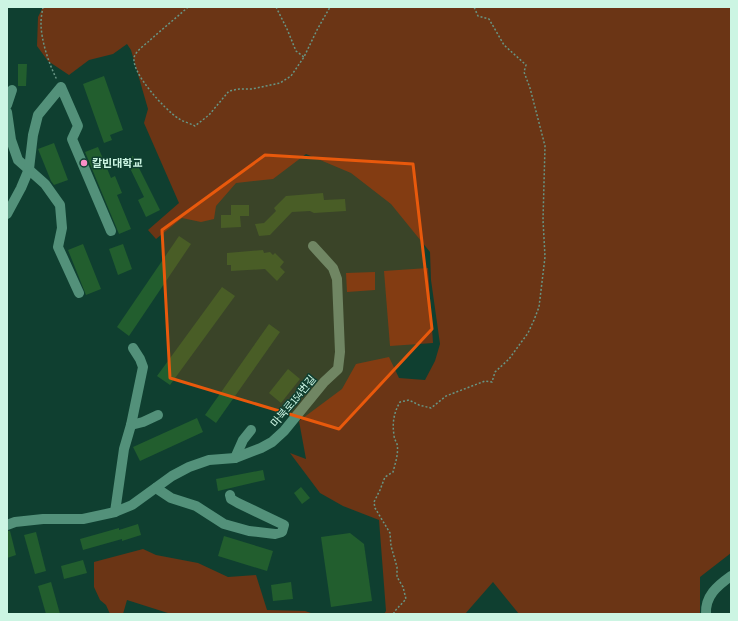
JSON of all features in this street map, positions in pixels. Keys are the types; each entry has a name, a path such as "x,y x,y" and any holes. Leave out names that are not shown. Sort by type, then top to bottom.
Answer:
{"street":[{"path":"7,214 29,169 33,135 38,115 61,87 78,126 72,138 111,231"},
{"path":"7,105 12,90"},
{"path":"7,112 11,140 18,160 45,184 60,205 62,228 58,247 79,293"},
{"name":"마북로154번길","path":"7,525 15,522 43,519 83,519 115,512 132,505 189,467 209,460 235,458 272,442 284,431 324,382 338,368 340,352 337,279 333,268 313,246"},
{"path":"115,512 124,449 131,425 143,368 140,359 133,348"},
{"path":"131,425 143,422 158,415"},
{"path":"235,458 243,440 251,430"},
{"path":"156,488 171,498 196,506 224,524 249,531 275,534 282,532 284,525 238,503 232,499 230,495"},
{"path":"706,614 706,602 710,594 731,576"}],"path":[{"path":"43,7 41,23 45,49 52,71 61,87"},
{"path":"188,7 134,55 134,63 138,75 144,84 164,106 178,118 195,126 209,115 229,91 252,89 280,83 291,76 304,57 330,7"},
{"path":"275,7 287,29 296,51 304,57"},
{"path":"394,614 394,612 406,599 403,587 397,577 397,567 391,546 390,533 375,508 374,502 385,477 393,472 397,444 394,437 393,426 395,411 400,402 409,400 419,405 431,408 446,396 485,381 492,382 495,372 509,359 528,333 539,307 545,257 545,146 530,88 524,72 526,65 504,45 489,19 478,16 474,7"}],"highlighted area":[{"path":"265,155 413,164 432,329 339,429 170,378 162,230"}],"shaded area":[{"path":"43,7 731,7 731,553 700,577 700,614 519,614 493,582 465,614 384,614 386,611 379,520 343,506 320,493 290,453 306,459 299,421 342,389 356,364 389,357 399,378 425,380 435,361 440,344 431,280 430,252 391,204 351,173 306,154 273,179 236,183 216,206 214,219 201,222 182,218 156,239 148,230 179,203 144,123 148,109 131,50 127,44 113,54 89,60 69,75 48,61 37,46 38,17"},
{"path":"428,268 433,343 390,346 384,271"},
{"path":"375,272 375,290 347,292 346,273"},
{"path":"143,549 156,555 198,563 228,577 256,575 267,610 305,611 314,614 171,614 127,600 123,614 110,614 106,605 100,600 94,587 94,562"}],"building":[{"path":"18,64 27,64 26,86 18,86"},
{"path":"104,76 123,130 110,135 112,140 104,143 83,84"},
{"path":"54,143 68,180 54,185 38,149"},
{"path":"98,147 111,178 115,176 122,193 117,195 131,229 119,234 85,152"},
{"path":"133,156 160,210 146,217 138,200 144,197 126,160"},
{"path":"323,193 324,200 345,199 346,211 314,213 310,211 292,212 270,235 259,236 255,224 264,223 276,211 274,208 286,196"},
{"path":"231,205 249,205 249,216 240,216 241,227 221,228 221,215 231,215"},
{"path":"179,236 191,244 129,336 117,327"},
{"path":"83,244 101,289 86,295 68,250"},
{"path":"123,244 132,269 118,275 109,249"},
{"path":"263,250 264,253 270,252 273,255 275,253 284,262 280,267 285,272 277,281 265,269 231,271 231,265 227,265 227,253"},
{"path":"222,287 235,296 170,385 157,376"},
{"path":"269,324 280,332 216,423 205,415"},
{"path":"288,369 300,379 281,403 269,393"},
{"path":"197,418 203,432 140,461 133,447"},
{"path":"263,470 265,480 218,491 216,479"},
{"path":"301,487 310,498 302,504 294,493"},
{"path":"138,524 141,535 83,550 80,539"},
{"path":"7,531 10,531 16,555 7,558"},
{"path":"36,532 46,571 35,574 24,535"},
{"path":"350,533 364,544 372,601 331,607 321,537"},
{"path":"224,536 273,551 267,571 218,556"},
{"path":"83,560 87,573 64,579 61,566"},
{"path":"51,582 60,614 46,614 38,586"},
{"path":"291,582 293,599 273,601 271,585"}],"place":[{"name":"칼빈대학교","path":"84,163"}]}
